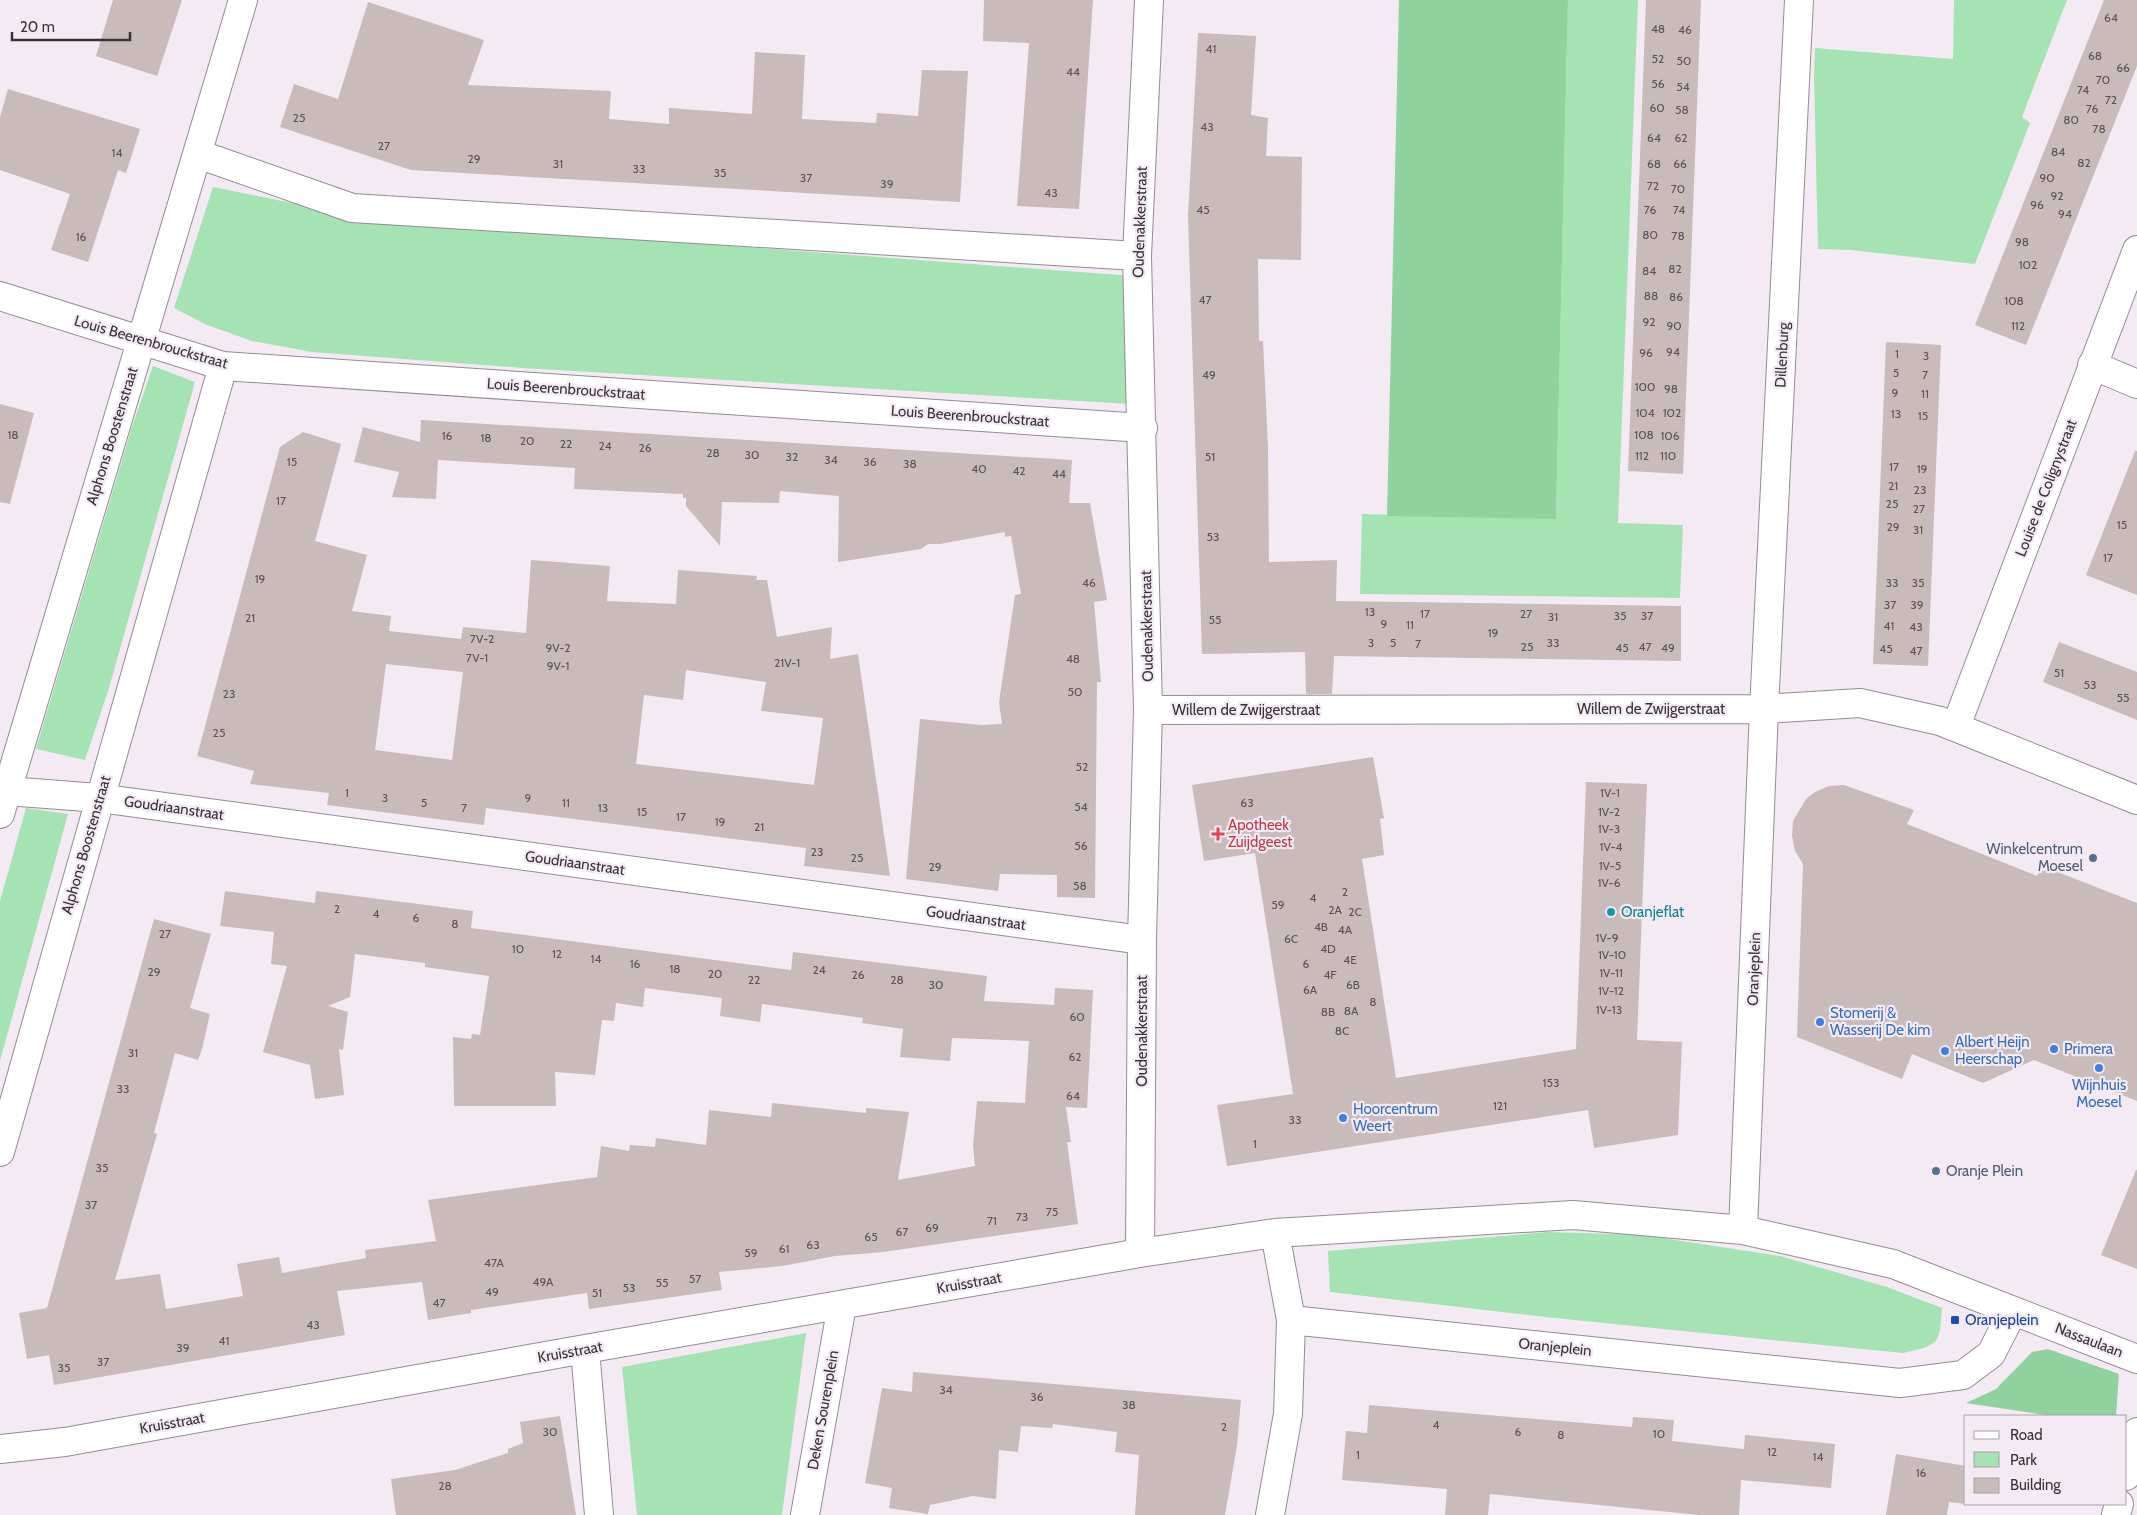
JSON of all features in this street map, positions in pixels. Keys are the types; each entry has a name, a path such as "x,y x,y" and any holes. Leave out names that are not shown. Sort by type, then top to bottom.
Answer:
{"street":[{"name":"Alphons Boostenstraat","path":"4,802 243,0"},
{"name":"Oudenakkerstraat","path":"1140,1253 1142,940 1148,710 1143,428 1137,256 1149,0"},
{"name":"Dillenburg","path":"1764,709 1799,0"},
{"path":"198,154 352,208 1137,256"},
{"name":"Louise de Colignystraat","path":"1956,726 2137,250"},
{"name":"Louis Beerenbrouckstraat","path":"0,296 223,366 1143,428"},
{"path":"2092,365 2137,384"},
{"name":"Alphons Boostenstraat","path":"0,1152 223,366"},
{"name":"Willem de Zwijgerstraat","path":"1148,710 1764,709 1860,703 1956,726 2137,800"},
{"name":"Oranjeplein","path":"1743,1230 1764,709"},
{"name":"Goudriaanstraat","path":"4,802 99,798 1142,940"},
{"path":"1140,1253 1275,1233 1573,1215 1743,1230 1893,1264 2013,1310"},
{"path":"1270,1515 1288,1414 1291,1320 1275,1233"},
{"name":"Kruisstraat","path":"0,1449 65,1442 585,1349 1140,1253"},
{"name":"Deken Sourenplein","path":"805,1515 842,1305"},
{"name":"Oranjeplein","path":"1291,1320 1900,1383 1963,1375 1991,1354 2013,1310"},
{"name":"Nassaulaan","path":"2013,1310 2137,1359"},
{"path":"585,1349 599,1515"},
{"path":"2127,1472 2137,1432"}],"green space":[{"path":"1399,0 1568,0 1556,519 1387,516"},
{"path":"1568,0 1638,0 1618,523 1683,525 1680,598 1360,594 1362,514 1556,519"},
{"path":"1954,0 2067,0 2022,117 2030,123 1975,264 1851,250 1818,249 1815,48 1953,59"},
{"path":"213,187 371,219 1133,276 1130,404 523,368 312,352 252,341 207,325 174,308"},
{"path":"153,366 195,382 109,688 85,760 36,749 131,430"},
{"path":"26,808 68,814 0,1061 0,901"},
{"path":"1548,1232 1643,1235 1780,1256 1887,1287 1942,1308 1940,1330 1938,1337 1931,1345 1903,1353 1545,1317 1330,1292 1328,1251"},
{"path":"806,1333 782,1515 637,1515 622,1367"},
{"path":"2048,1349 2119,1374 2116,1415 2045,1415 1966,1403 1996,1389 2032,1352"}],"building":[{"path":"113,0 182,0 157,76 96,56"},
{"path":"984,0 1093,0 1079,209 1017,206 1029,43 983,41"},
{"path":"1646,0 1701,0 1683,474 1628,471"},
{"path":"2104,0 2137,0 2137,66 2026,345 1975,325"},
{"path":"368,2 484,40 468,85 611,91 609,119 669,124 669,108 752,114 755,52 805,55 802,119 876,123 877,113 918,116 922,70 968,71 960,202 411,170 280,127 294,84 338,99"},
{"path":"1198,33 1256,36 1251,115 1268,118 1266,156 1302,157 1301,260 1258,259 1259,341 1263,341 1268,447 1269,562 1337,560 1336,601 1681,606 1681,661 1334,656 1332,694 1306,694 1305,652 1202,654 1188,216"},
{"path":"8,89 140,129 126,173 118,170 88,262 51,250 70,194 0,170 0,117"},
{"path":"1886,342 1941,345 1928,666 1873,664"},
{"path":"0,404 34,413 10,504 0,502"},
{"path":"421,420 1072,460 1069,503 1090,503 1107,600 1094,602 1101,682 1097,682 1095,898 1057,897 1057,875 1000,874 998,891 906,879 920,719 981,725 1002,724 999,702 1015,595 1021,594 1011,536 1005,537 1005,532 940,544 928,544 921,549 838,562 839,496 780,491 779,503 722,502 720,546 686,506 686,498 683,498 683,494 574,489 575,468 438,460 436,499 392,497 399,472 354,462 363,427 420,442"},
{"path":"303,432 341,444 315,541 367,555 352,611 391,616 389,631 461,639 463,627 526,633 531,560 610,566 607,601 676,604 678,570 757,576 756,580 767,580 777,637 832,627 830,659 858,654 890,876 804,866 806,848 486,808 484,825 327,805 329,793 250,784 254,771 197,756 280,447","holes":["386,664 463,672 452,760 375,750","686,670 766,682 761,711 823,718 814,785 636,764 644,695 683,700"]},
{"path":"2135,451 2137,451 2137,595 2086,575"},
{"path":"2059,642 2137,672 2137,720 2043,682"},
{"path":"1373,757 1384,818 1380,819 1384,855 1362,859 1396,1078 1576,1049 1586,782 1647,784 1637,1040 1682,1042 1678,1135 1594,1148 1588,1110 1227,1166 1217,1105 1293,1094 1255,853 1204,861 1192,785"},
{"path":"1844,785 1914,810 1907,824 2037,876 2042,866 2137,903 2137,1101 2034,1060 1983,1083 1912,1054 1902,1079 1797,1037 1803,864 1795,851 1792,836 1793,821 1806,799 1815,792 1829,786"},
{"path":"225,891 315,903 316,891 473,911 471,928 791,970 793,952 987,976 984,1001 1054,1005 1055,988 1093,990 1087,1108 1066,1107 1071,1142 1067,1142 1078,1224 883,1252 835,1256 782,1266 719,1272 722,1290 589,1309 587,1293 471,1310 471,1313 428,1320 422,1282 337,1291 345,1335 54,1385 49,1355 27,1359 19,1313 47,1308 154,919 211,934 190,1008 210,1014 202,1049 198,1060 175,1053 154,1133 157,1134 115,1280 160,1274 166,1309 243,1296 237,1264 279,1257 282,1273 366,1258 365,1250 436,1241 428,1200 597,1177 601,1146 629,1151 630,1145 655,1147 656,1138 706,1145 709,1110 771,1117 772,1103 866,1113 866,1108 909,1112 898,1180 975,1166 973,1146 977,1101 1025,1103 1029,1041 952,1038 950,1061 900,1057 903,1029 862,1023 863,1018 762,1004 760,1022 720,1016 722,998 645,988 643,1007 616,1003 614,1021 602,1020 595,1075 555,1072 556,1106 454,1106 453,1037 471,1039 472,1034 480,1035 489,976 425,967 425,963 355,954 350,997 328,1006 348,1012 343,1050 339,1049 344,1095 315,1099 310,1065 263,1052 287,966 271,964 274,932 220,926"},
{"path":"2137,1170 2137,1269 2101,1255"},
{"path":"913,1372 1241,1400 1237,1445 1225,1515 1135,1515 1139,1455 1115,1452 1117,1432 1053,1424 1052,1428 1021,1426 1018,1452 999,1450 996,1499 973,1496 930,1505 928,1514 889,1508 892,1488 865,1483 882,1388 912,1392"},
{"path":"1369,1405 1632,1427 1633,1417 1674,1420 1672,1441 1744,1449 1745,1435 1835,1444 1831,1488 1741,1480 1739,1515 1699,1515 1490,1494 1488,1515 1445,1515 1447,1489 1342,1480 1346,1431 1367,1433"},
{"path":"560,1416 576,1515 396,1515 391,1479 455,1470 508,1453 508,1449 523,1443 520,1422"},
{"path":"1896,1454 1964,1466 1964,1504 1949,1502 1947,1515 1886,1515"}],"place":[{"name":"Apotheek Zuijdgeest","path":"1218,834"},
{"name":"Winkelcentrum Moesel","path":"2093,858"},
{"name":"Oranjeflat","path":"1611,912"},
{"name":"Stomerij & Wasserij De kim","path":"1820,1022"},
{"name":"Primera","path":"2054,1049"},
{"name":"Albert Heijn Heerschap","path":"1945,1051"},
{"name":"Wijnhuis Moesel","path":"2099,1068"},
{"name":"Hoorcentrum Weert","path":"1343,1118"},
{"name":"Oranje Plein","path":"1936,1171"},
{"name":"Oranjeplein","path":"1955,1320"}]}
